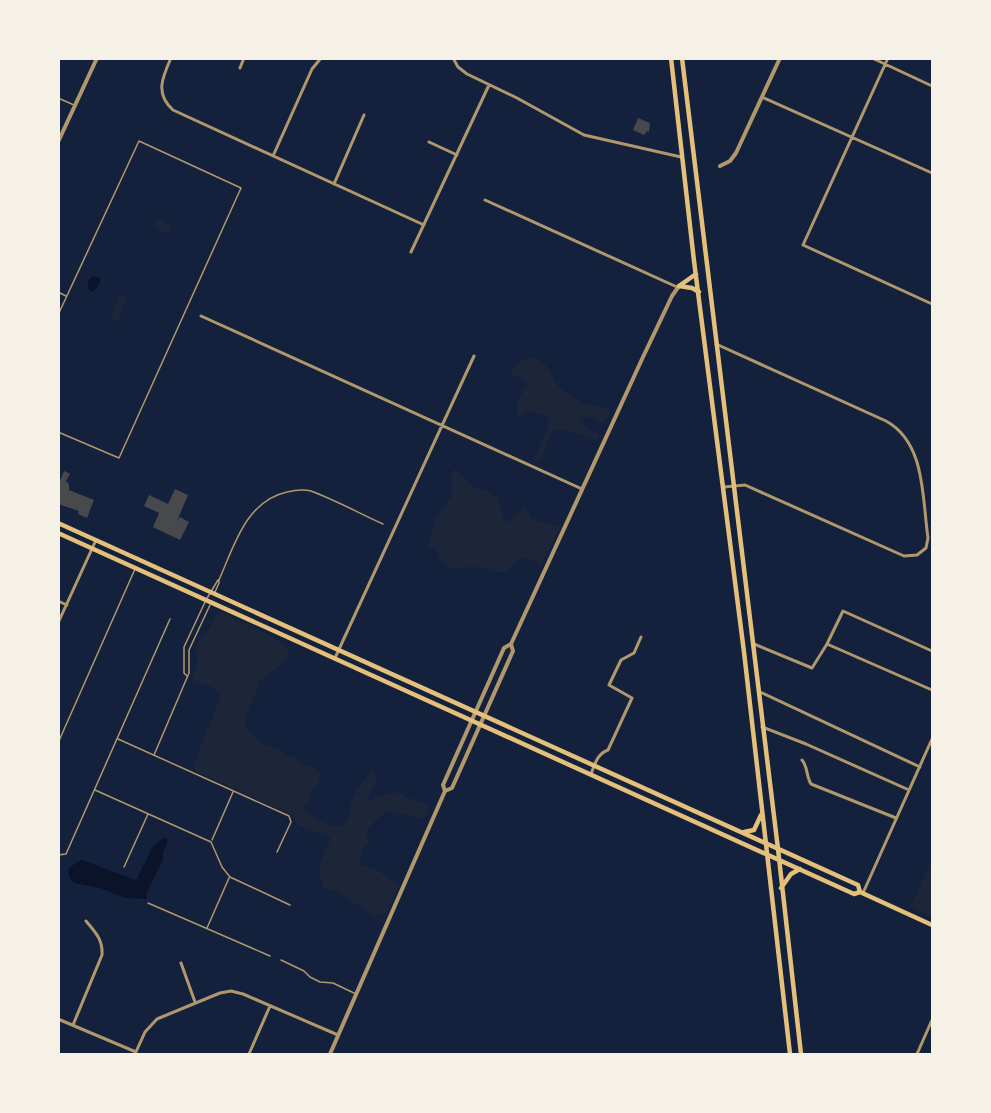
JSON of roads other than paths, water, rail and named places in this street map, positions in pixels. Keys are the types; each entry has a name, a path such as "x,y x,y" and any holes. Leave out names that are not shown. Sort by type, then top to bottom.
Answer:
{"main road":[{"path":"672,58 790,1054"},
{"path":"682,58 801,1054"},
{"path":"678,287 696,274"},
{"path":"678,287 692,288 699,292"},
{"path":"58,523 335,658 854,894 861,892 933,925"},
{"path":"58,534 136,569 339,650 476,711 858,885 861,892"},
{"path":"742,832 754,830 762,812"},
{"path":"781,888 791,874 800,869"}],"street":[{"path":"58,142 97,58"},
{"path":"171,58 162,77 161,92 167,104 177,113 424,225"},
{"path":"240,68 244,58"},
{"path":"273,156 312,69 321,58"},
{"path":"453,58 463,72 518,98 584,135 683,157"},
{"path":"720,166 730,161 736,153 780,58"},
{"path":"872,58 933,86"},
{"path":"888,58 803,245 933,304"},
{"path":"411,252 489,85"},
{"path":"762,97 933,173"},
{"path":"334,184 364,114"},
{"path":"429,142 457,155"},
{"path":"330,1054 445,791 443,785 504,648 511,644 678,287 485,200"},
{"path":"201,316 583,489"},
{"path":"716,344 897,428 910,443 918,464 928,538 926,548 912,557 904,556 745,485 724,487"},
{"path":"335,658 474,356"},
{"path":"58,623 96,540"},
{"path":"58,601 67,604"},
{"path":"752,643 812,668 828,644 843,611 933,651"},
{"path":"591,774 602,752 608,750 632,698 609,685 621,660 634,653 641,637"},
{"path":"445,791 452,788 513,651 511,644"},
{"path":"828,644 933,690"},
{"path":"758,692 920,767"},
{"path":"762,727 909,790"},
{"path":"861,892 933,740"},
{"path":"802,760 806,766 807,778 812,784 896,818"},
{"path":"73,1025 102,955 99,936 86,921"},
{"path":"181,963 195,1002"},
{"path":"58,1019 135,1053 145,1032 155,1020 195,1002 231,991 339,1036"},
{"path":"249,1054 270,1006"},
{"path":"917,1054 933,1020"}],"lane":[{"path":"58,98 75,106"},
{"path":"58,315 139,141 239,185 242,189 119,458 58,432"},
{"path":"58,292 67,296"},
{"path":"58,303 63,305"},
{"path":"187,676 184,673 184,648 219,583 250,515 260,505 277,495 303,490 383,524"},
{"path":"58,743 136,569"},
{"path":"154,755 190,669 189,650 211,597"},
{"path":"58,855 66,854 170,619"},
{"path":"117,739 290,818 291,822 277,852"},
{"path":"94,790 211,842 222,867 230,877 290,905"},
{"path":"211,842 233,791"},
{"path":"124,867 149,814"},
{"path":"207,928 230,877"},
{"path":"148,903 270,956"},
{"path":"281,960 320,982 333,983 357,994"}]}
